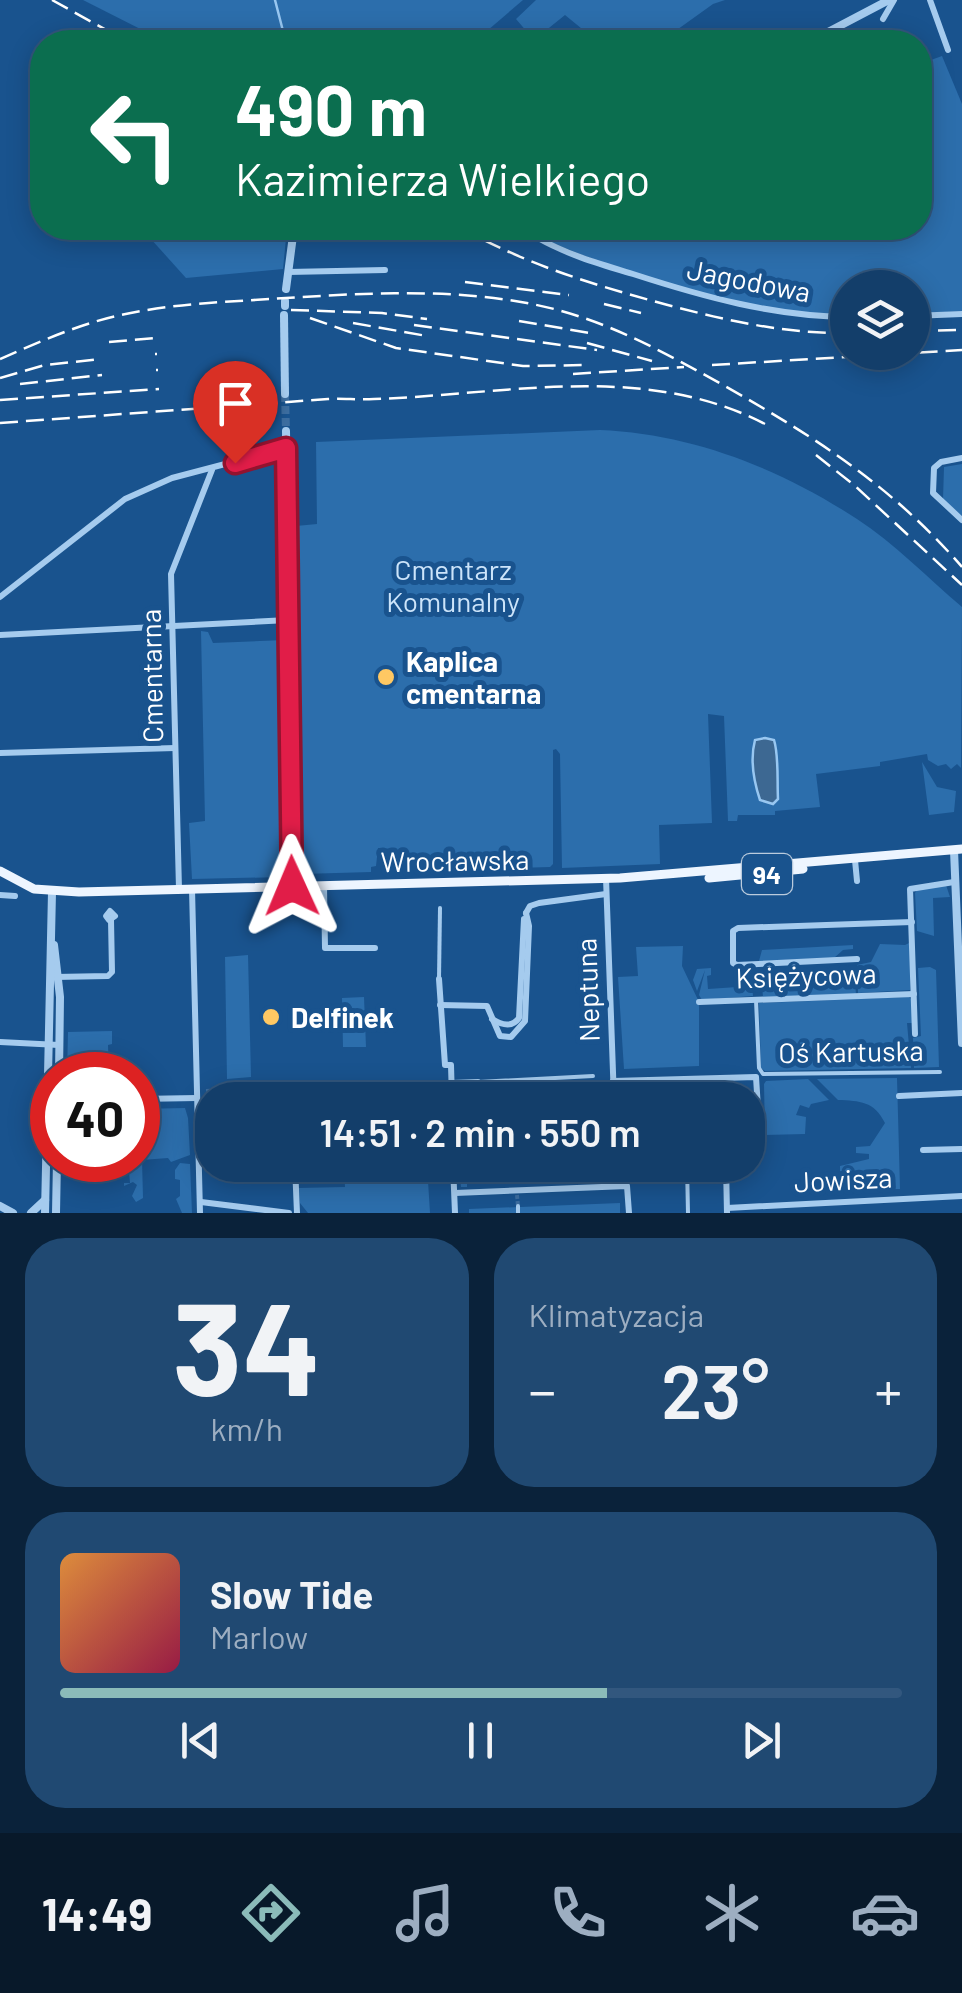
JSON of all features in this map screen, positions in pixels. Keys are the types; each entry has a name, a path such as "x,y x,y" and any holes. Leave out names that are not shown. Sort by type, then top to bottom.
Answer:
{"main road":[{"name":"Wrocławska","path":"52,892 678,875 958,849"},
{"name":"94","path":"0,871 34,888 52,892"}],"street":[{"path":"884,20 892,0"},
{"path":"833,30 892,0"},
{"path":"930,0 948,50"},
{"path":"286,289 292,240"},
{"name":"Jagodowa","path":"542,240 571,255 674,288 778,314 830,317"},
{"path":"288,272 385,270"},
{"path":"284,308 285,394"},
{"path":"930,315 962,314"},
{"path":"286,431 292,886"},
{"path":"0,598 124,500 172,478 286,448"},
{"path":"962,458 940,462 934,468 933,494 962,520"},
{"name":"Cmentarna","path":"179,890 172,568 212,470"},
{"path":"0,635 288,620"},
{"path":"0,752 175,748"},
{"path":"958,849 954,882 962,1043"},
{"path":"855,860 857,881"},
{"name":"Neptuna","path":"606,878 613,1080"},
{"path":"915,1034 910,889 954,882"},
{"path":"324,885 327,950 375,948"},
{"path":"192,889 197,1082"},
{"path":"52,892 60,1052"},
{"path":"492,1018 501,1025 516,1023 519,1018 521,953 530,906 606,894"},
{"path":"0,895 15,896"},
{"path":"440,908 438,979 445,1065 451,1065 452,1082"},
{"path":"440,1004 486,1006 496,1032 505,1037 516,1035 525,1021 529,926 526,913"},
{"path":"54,977 108,976 112,972 111,920"},
{"path":"857,959 737,965 733,962 735,929 912,922"},
{"path":"48,1052 54,977"},
{"name":"Księżycowa","path":"699,1002 914,994"},
{"name":"Oś Kartuska","path":"756,1000 759,1068 764,1074 940,1072"},
{"path":"0,1042 60,1046"},
{"path":"478,1082 593,1076"},
{"path":"613,1080 756,1077 756,1082"},
{"path":"899,1096 962,1093"},
{"path":"160,1098 195,1098"},
{"path":"923,1150 962,1149"},
{"path":"45,1213 47,1182"},
{"path":"56,1213 57,1182"},
{"path":"199,1182 200,1213"},
{"path":"296,1182 297,1213"},
{"path":"454,1182 455,1213"},
{"path":"627,1182 629,1213"},
{"path":"687,1182 688,1213"},
{"path":"726,1182 727,1210"},
{"path":"455,1193 628,1186"},
{"name":"Jowisza","path":"727,1210 962,1196"},
{"path":"31,1213 46,1200"},
{"path":"200,1202 289,1213"},
{"path":"0,1206 13,1213"},
{"path":"518,1206 518,1213"}],"green space":[{"path":"83,0 523,0 488,30 142,30"},
{"path":"536,0 725,0 677,30 583,30 565,15 546,30 525,30 516,19"},
{"path":"942,56 962,104 962,311 930,313 930,270 830,270 830,314 778,311 658,281 546,240 932,240 932,60"},
{"path":"152,240 286,240 283,269 186,278"},
{"name":"Cmentarz Komunalny","path":"600,430 701,446 797,484 871,528 962,607 961,768 957,764 951,769 946,764 938,766 928,760 927,754 880,762 880,766 816,774 820,807 775,811 775,815 738,815 737,821 728,821 724,716 708,714 712,823 659,825 660,864 562,868 560,754 556,749 550,867 401,871 396,849 378,848 376,866 371,867 371,872 302,874 296,526 317,524 316,442"},
{"path":"962,464 962,516 943,499 944,467"},
{"path":"201,631 208,632 213,643 285,640 289,870 285,870 285,877 192,879 189,823 205,821"},
{"path":"922,762 937,787 956,791 954,812 929,815"},
{"path":"946,885 950,897 933,898 934,936 917,931 915,893"},
{"path":"911,942 910,990 858,993 857,965 871,962 880,944"},
{"path":"853,945 853,949 843,950 834,958 759,961 762,950"},
{"path":"683,946 682,966 699,1002 699,1066 624,1069 618,977 638,976 636,947"},
{"path":"248,955 251,1077 227,1079 225,957"},
{"path":"711,968 708,989 752,986 753,996 702,1000 699,995 705,970 697,991 693,980 697,969"},
{"path":"918,968 936,970 939,1067 914,1068 913,1038 921,1036"},
{"path":"855,981 856,995 763,997 762,986"},
{"path":"364,997 366,1047 343,1047 342,998"},
{"path":"909,997 913,1001 912,1023 907,1023 911,1068 761,1068 759,1003"},
{"path":"112,1031 112,1044 108,1045 108,1052 68,1052 68,1032"},
{"path":"897,1078 900,1189 840,1190 840,1166 869,1159 869,1154 856,1153 856,1147 870,1146 885,1123 871,1106 838,1100 817,1079"},
{"path":"808,1079 829,1100 809,1108 800,1105 796,1115 806,1117 805,1134 765,1135 766,1081"},
{"path":"185,1108 190,1155 171,1162 160,1159 160,1109"},
{"path":"180,1163 190,1164 192,1213 182,1213 176,1199 180,1196 180,1180 175,1179 175,1170"},
{"path":"133,1182 143,1182 143,1198 136,1202 132,1196 137,1185"},
{"path":"345,1182 428,1182 430,1213 308,1213 300,1203 299,1188 345,1187"},
{"path":"461,1182 515,1183 467,1184 461,1187"},
{"path":"620,1203 620,1213 469,1213 469,1209"}],"shaded area":[{"path":"755,740 774,740 777,753 778,799 773,804 760,800 753,770"}],"waterway":[{"path":"275,0 283,30"}],"tunnel":[{"path":"285,394 286,431"},
{"path":"517,1195 518,1206"}],"railway":[{"path":"52,0 106,30"},
{"path":"485,240 560,272 664,304 755,325 830,332"},
{"path":"465,282 569,295"},
{"path":"0,359 90,323 177,306 379,294 452,294 523,302 622,333 789,424 880,488 962,567"},
{"path":"604,304 641,313"},
{"path":"291,310 382,313 427,319"},
{"path":"310,318 396,348 523,366 589,365"},
{"path":"519,321 590,333"},
{"path":"353,323 427,336"},
{"path":"414,325 597,350"},
{"path":"930,331 962,330"},
{"path":"109,342 155,338"},
{"path":"587,343 652,361"},
{"path":"712,365 962,350"},
{"path":"0,378 45,365 101,359"},
{"path":"573,374 684,367"},
{"path":"20,384 102,375"},
{"path":"0,423 573,386 671,393 719,405 765,424"},
{"path":"0,400 159,389"},
{"path":"816,455 962,585"}],"place":[{"name":"Kaplica cmentarna","path":"386,677"},
{"name":"Delfinek","path":"271,1017"}],"route":[{"path":"235,463 286,448 292,886"}]}
